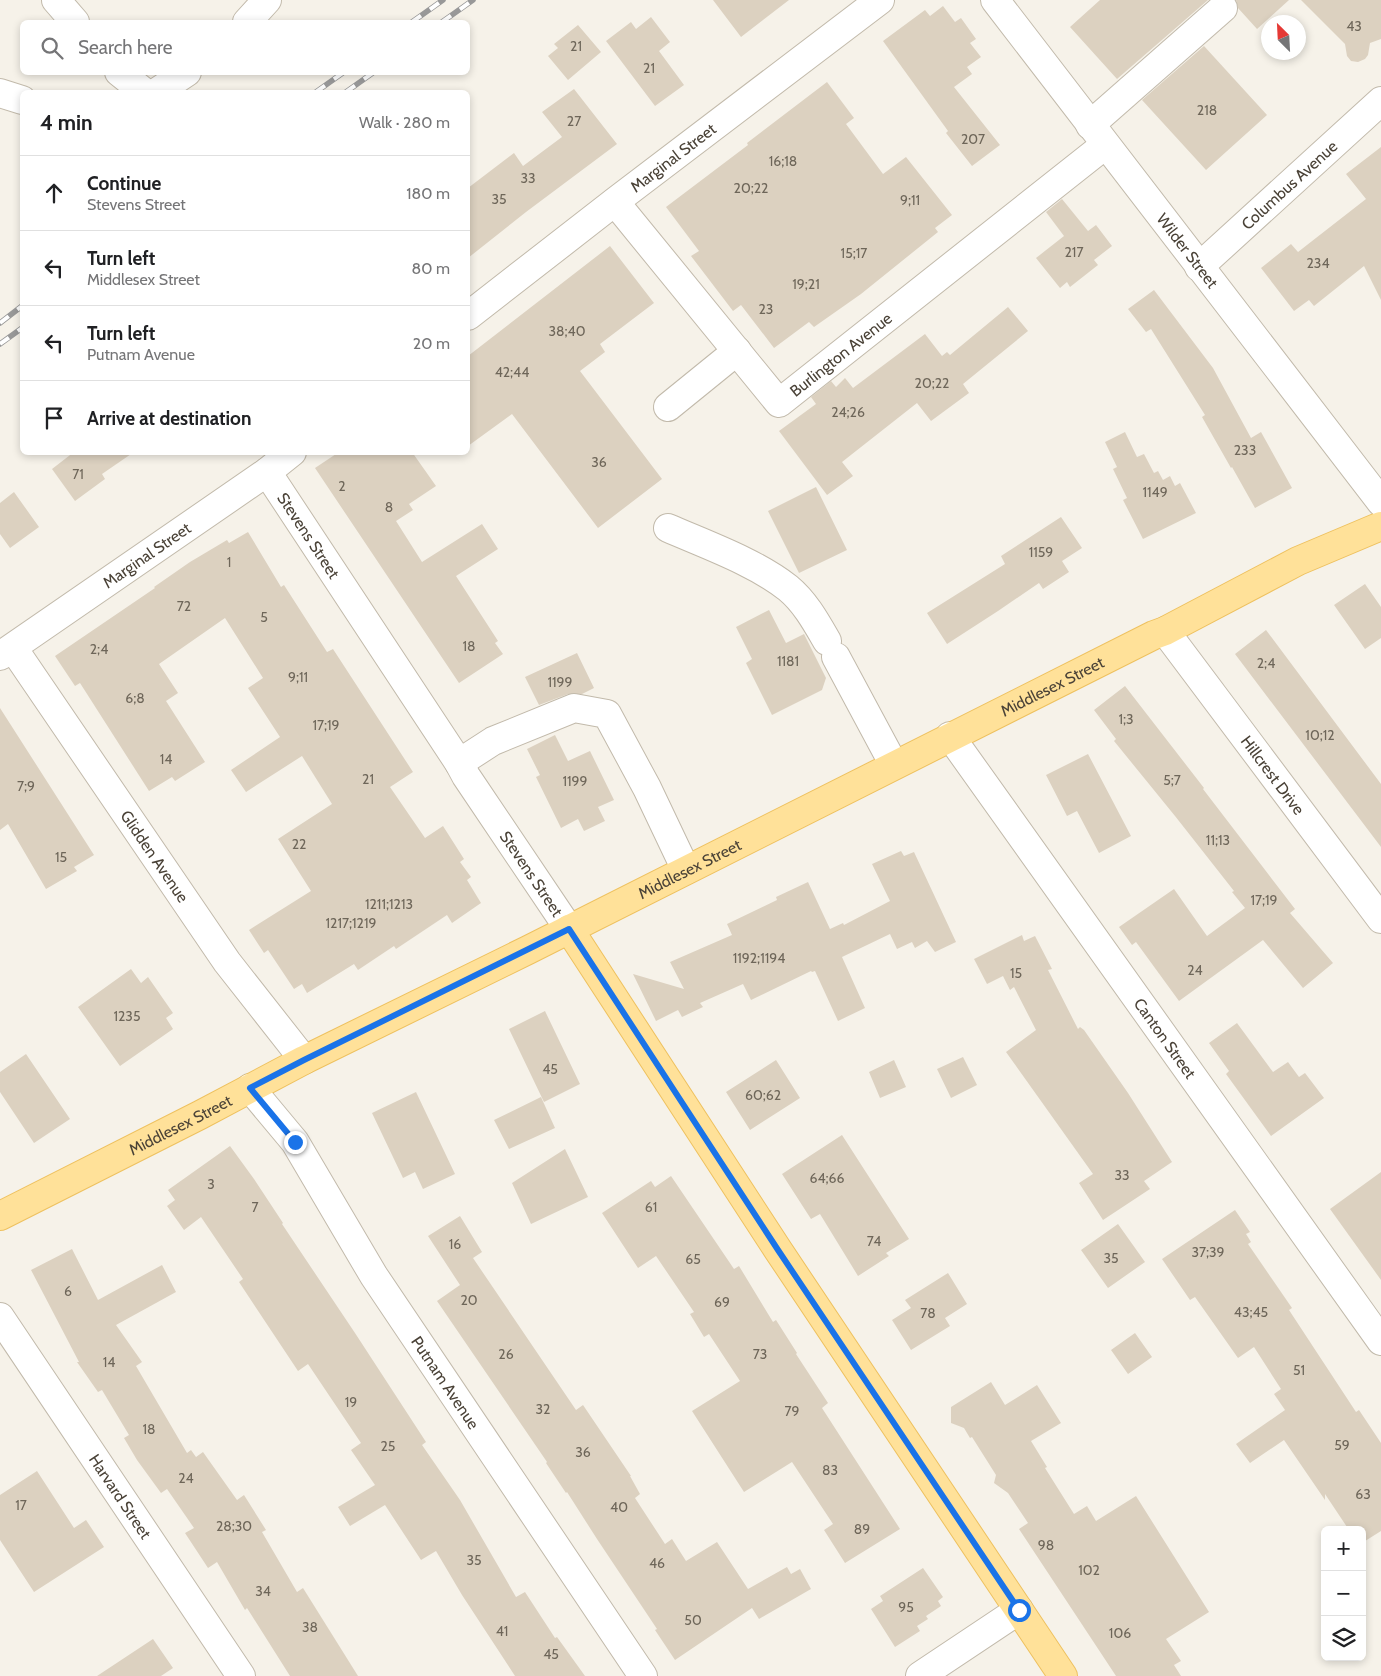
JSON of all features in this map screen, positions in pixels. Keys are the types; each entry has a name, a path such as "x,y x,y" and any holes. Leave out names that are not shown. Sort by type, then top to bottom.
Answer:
{"main road":[{"name":"Middlesex Street","path":"0,1216 304,1060 569,929 1154,634 1165,631 1298,561 1381,526"},
{"name":"Stevens Street","path":"569,929 778,1250 1063,1676"}],"street":[{"path":"56,0 73,20"},
{"path":"249,20 267,0"},
{"name":"Marginal Street","path":"470,314 880,0"},
{"name":"Wilder Street","path":"1007,5 1098,135 1381,502"},
{"path":"1098,135 1223,8"},
{"path":"123,75 142,90"},
{"path":"160,90 182,75"},
{"path":"0,92 20,99"},
{"name":"Columbus Avenue","path":"1199,267 1381,101"},
{"name":"Burlington Avenue","path":"615,202 780,403 1098,135"},
{"path":"668,407 737,351"},
{"name":"Marginal Street","path":"7,652 267,472 288,455"},
{"name":"Stevens Street","path":"267,472 471,784 569,929"},
{"path":"668,528 762,570 789,589 812,616 832,649 894,764"},
{"name":"Hillcrest Drive","path":"1165,631 1381,919"},
{"name":"Glidden Avenue","path":"7,652 226,962 304,1060"},
{"path":"459,763 493,741 574,708 607,714 686,870"},
{"name":"Canton Street","path":"950,736 1381,1341"},
{"name":"Putnam Avenue","path":"250,1088 295,1142 374,1276 643,1676"},
{"name":"Harvard Street","path":"0,1317 241,1676"},
{"path":"920,1676 1019,1610"}],"building":[{"path":"713,0 789,0 741,37"},
{"path":"1100,0 1208,0 1117,79 1070,27"},
{"path":"1236,0 1289,0 1272,15 1261,15 1261,25 1257,29 1238,8"},
{"path":"1301,0 1381,0 1381,39 1370,43 1368,55 1365,59 1358,62 1351,61 1347,56 1345,44"},
{"path":"943,6 955,22 961,18 976,39 970,43 981,57 967,67 972,74 954,87 1000,145 972,166 946,133 948,131 883,41 925,10 930,16"},
{"path":"651,17 670,42 659,51 684,85 655,106 606,41 631,22 636,29"},
{"path":"578,25 601,52 568,80 548,56 558,48 554,44"},
{"path":"1204,46 1267,115 1206,170 1142,100"},
{"path":"827,82 854,118 846,124 883,174 906,157 952,215 935,228 938,232 861,294 814,327 809,322 774,348 741,305 733,311 691,256 699,251 666,207"},
{"path":"574,89 617,144 470,256 470,186 514,153 523,166 562,137 542,112"},
{"path":"1381,147 1381,300 1364,266 1314,306 1309,300 1294,311 1261,268 1291,244 1298,252 1366,199 1346,174"},
{"path":"1062,199 1088,231 1096,225 1112,246 1094,260 1098,265 1070,287 1067,282 1060,288 1036,258 1064,236 1046,212"},
{"path":"610,246 654,303 600,344 605,352 580,371 662,479 598,528 512,414 470,445 470,354"},
{"path":"1154,290 1213,368 1251,438 1261,432 1292,488 1255,508 1202,417 1205,415 1151,329 1146,332 1128,309"},
{"path":"1008,307 1028,331 963,384 969,393 931,421 917,403 842,462 853,476 827,495 779,431 816,404 811,397 831,381 836,387 845,378 853,388 925,334 942,356 947,352 950,355"},
{"path":"1125,432 1137,457 1144,454 1154,473 1158,471 1163,480 1170,476 1175,486 1180,483 1196,513 1143,539 1123,500 1127,498 1113,469 1117,467 1105,442"},
{"path":"70,455 130,455 102,474 105,479 75,501 52,469"},
{"path":"334,455 414,455 436,486 409,504 413,510 396,521 422,562 482,524 498,549 456,576 498,641 495,643 503,654 459,683 315,468"},
{"path":"816,487 847,550 799,573 768,511"},
{"path":"14,492 39,527 10,548 0,534 0,503"},
{"path":"1061,517 1082,548 1062,561 1069,572 1043,589 1039,583 947,644 927,613 1005,564 1001,556"},
{"path":"248,532 281,587 284,585 327,652 333,649 413,772 390,787 425,838 443,826 464,859 460,862 471,877 467,880 481,903 452,923 447,915 396,949 394,946 358,970 354,964 307,993 302,984 294,989 268,950 264,953 249,930 311,891 278,839 332,804 302,756 246,792 231,770 280,737 248,688 263,678 225,618 159,664 178,693 166,701 205,762 175,781 172,777 149,791 80,683 75,686 55,656 190,562 227,540 229,543"},
{"path":"1365,584 1381,607 1381,638 1365,649 1334,605"},
{"path":"769,610 786,643 804,634 826,678 822,690 772,715 746,663 752,659 736,627"},
{"path":"1266,630 1381,784 1381,847 1235,654"},
{"path":"577,653 594,688 582,694 568,694 539,705 525,677"},
{"path":"1125,686 1295,909 1290,913 1333,963 1303,988 1263,940 1179,1001 1136,942 1132,945 1119,927 1174,889 1207,936 1245,908 1232,892 1234,891 1114,741 1116,739 1094,710"},
{"path":"0,708 94,855 74,867 77,871 46,889 8,824 0,830"},
{"path":"555,735 568,761 590,751 614,800 598,807 605,821 584,831 578,819 561,828 536,777 540,775 527,749"},
{"path":"1088,754 1131,836 1099,853 1077,811 1067,816 1046,775"},
{"path":"901,851 904,856 914,852 956,942 935,952 927,941 915,948 912,942 897,949 890,934 842,957 865,1008 838,1021 815,971 811,971 751,1000 743,984 700,1003 703,1007 682,1017 678,1010 656,1021 633,974 684,989 670,962 732,935 727,924 777,900 776,897 808,882 830,929 843,923 844,925 890,901 872,864"},
{"path":"1022,935 1024,941 1035,936 1052,969 1048,970 1078,1029 1080,1027 1084,1030 1128,1093 1172,1162 1144,1181 1150,1189 1103,1220 1079,1183 1093,1174 1006,1052 1036,1030 1014,987 1010,990 1003,976 987,984 974,959"},
{"path":"131,969 141,983 148,977 173,1013 166,1018 173,1029 120,1066 78,1007"},
{"path":"545,1011 580,1084 544,1102 509,1029"},
{"path":"1237,1023 1273,1072 1288,1062 1299,1077 1305,1073 1324,1098 1271,1136 1226,1074 1229,1071 1209,1043"},
{"path":"26,1054 70,1119 34,1143 0,1092 0,1072"},
{"path":"963,1057 977,1085 951,1098 937,1069"},
{"path":"776,1060 800,1098 750,1130 726,1092"},
{"path":"894,1060 906,1087 880,1098 869,1072"},
{"path":"416,1092 455,1174 423,1189 415,1172 403,1178 372,1113"},
{"path":"541,1097 555,1128 509,1149 494,1120"},
{"path":"842,1135 909,1239 886,1253 889,1256 858,1276 820,1214 811,1219 782,1174"},
{"path":"230,1146 254,1179 426,1442 422,1445 460,1500 516,1597 525,1592 555,1638 557,1637 585,1676 515,1676 462,1595 436,1551 421,1560 385,1505 350,1526 338,1507 375,1485 351,1450 361,1443 308,1364 298,1371 239,1282 243,1279 201,1217 184,1230 167,1206 175,1200 168,1190"},
{"path":"565,1149 588,1197 531,1224 512,1183"},
{"path":"1381,1172 1381,1280 1330,1209"},
{"path":"671,1176 734,1269 739,1266 773,1322 776,1320 828,1403 822,1408 900,1529 845,1563 824,1530 833,1524 792,1462 744,1492 692,1411 740,1381 709,1334 704,1337 690,1314 694,1312 656,1256 638,1268 602,1213 651,1181 655,1187"},
{"path":"1235,1210 1250,1232 1246,1234 1251,1242 1248,1244 1292,1308 1289,1310 1356,1412 1359,1410 1381,1443 1381,1531 1366,1540 1366,1526 1346,1526 1325,1494 1325,1500 1284,1440 1250,1463 1236,1444 1285,1410 1274,1394 1281,1389 1254,1347 1238,1358 1195,1297 1190,1300 1162,1259"},
{"path":"460,1216 482,1252 473,1258 576,1410 583,1405 631,1476 640,1494 635,1498 665,1544 672,1539 686,1561 717,1542 748,1589 787,1567 791,1574 800,1569 811,1589 759,1619 752,1608 675,1660 655,1630 657,1629 567,1492 437,1301 460,1285 428,1236"},
{"path":"1118,1224 1145,1262 1108,1288 1081,1250"},
{"path":"72,1249 98,1300 162,1265 176,1292 116,1325 142,1362 136,1366 187,1453 191,1450 196,1457 203,1452 237,1500 244,1495 266,1530 262,1532 297,1592 303,1588 358,1676 290,1676 247,1608 245,1610 217,1562 208,1568 185,1533 194,1528 167,1489 161,1493 137,1460 124,1438 129,1435 102,1390 98,1392 77,1362 79,1362 31,1270"},
{"path":"948,1273 967,1304 945,1318 950,1326 911,1350 892,1320 911,1308 905,1300"},
{"path":"1135,1333 1152,1357 1128,1374 1111,1350"},
{"path":"991,1382 1005,1405 1037,1385 1061,1423 1031,1441 1047,1467 1045,1468 1074,1514 1087,1506 1096,1521 1136,1496 1209,1612 1166,1639 1181,1661 1174,1665 1181,1676 1116,1676 1019,1529 1028,1523 1008,1493 994,1483 996,1475 972,1437 970,1438 964,1428 951,1423 951,1407"},
{"path":"37,1471 74,1528 86,1520 104,1547 34,1592 0,1540 0,1495"},
{"path":"923,1568 943,1597 938,1601 941,1606 926,1616 928,1619 917,1626 920,1631 895,1647 871,1609 883,1601 880,1596"},
{"path":"153,1639 173,1668 161,1676 97,1676"}],"railway":[{"path":"415,20 443,0"},
{"path":"445,20 473,0"},
{"path":"319,90 340,75"},
{"path":"349,90 370,75"},
{"path":"0,323 20,308"},
{"path":"0,344 20,329"}],"route":[{"path":"295,1142 250,1088 569,929 778,1250 1019,1610"}]}
